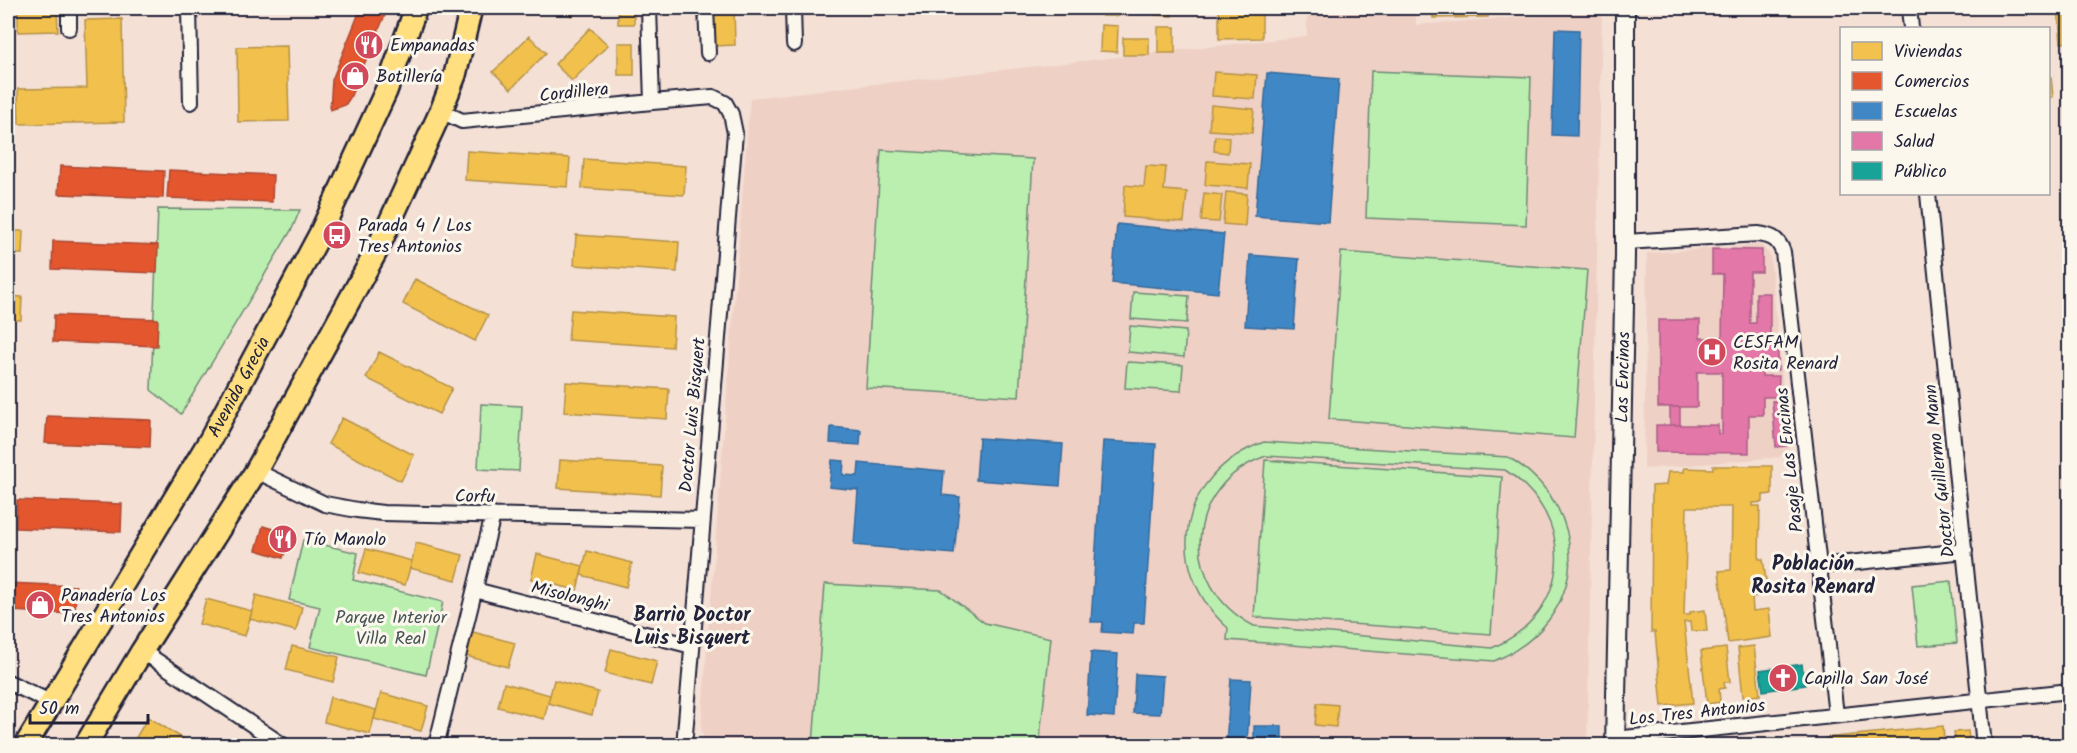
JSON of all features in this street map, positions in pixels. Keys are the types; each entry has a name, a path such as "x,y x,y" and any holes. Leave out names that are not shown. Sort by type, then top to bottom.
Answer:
{"main road":[{"name":"Avenida Grecia","path":"25,746 210,440 320,234 386,91 416,8"},
{"path":"85,746 256,471 377,250 441,111 455,75 471,8"}],"street":[{"path":"69,8 69,28"},
{"path":"189,8 190,102"},
{"path":"649,8 652,102"},
{"path":"705,8 708,53"},
{"path":"793,8 794,44"},
{"name":"Las Encinas","path":"1615,742 1625,242 1624,8"},
{"path":"1909,8 1911,27"},
{"name":"Cordillera","path":"441,111 462,121 713,97"},
{"name":"Doctor Luis Bisquert","path":"684,746 735,134 726,103 713,97"},
{"name":"Doctor Guillermo Mann","path":"1928,195 1984,746"},
{"name":"Pasaje Las Encinas","path":"1625,242 1758,234 1776,238 1783,252 1836,715"},
{"name":"Corfu","path":"256,471 325,504 383,513 702,520"},
{"path":"436,746 493,515"},
{"path":"1819,566 1965,552"},
{"name":"Misolonghi","path":"475,590 692,646"},
{"path":"142,651 284,746"},
{"path":"8,682 50,702"},
{"name":"Los Tres Antonios","path":"1615,742 1836,715 2070,691"}],"shaded area":[{"path":"1307,8 1416,8 1416,25 1602,11 1587,745 705,746 701,727 750,98 1307,36"},
{"name":"CESFAM Rosita Renard","path":"1761,245 1770,255 1789,448 1780,457 1644,469 1647,253"}],"green space":[{"path":"1371,71 1531,77 1526,225 1366,218"},
{"path":"881,150 1033,159 1019,397 866,388"},
{"path":"158,209 300,210 292,229 181,414 151,390"},
{"path":"1341,252 1587,270 1574,438 1329,419"},
{"path":"1133,292 1189,296 1187,323 1131,319"},
{"path":"1130,326 1186,331 1184,357 1128,352"},
{"path":"1127,362 1183,365 1181,391 1125,388"},
{"path":"481,404 522,406 519,471 478,469"},
{"path":"1264,442 1508,457 1537,479 1556,505 1567,534 1570,564 1563,593 1549,620 1525,643 1494,661 1227,640 1228,628 1207,604 1193,578 1187,551 1189,524 1197,499 1213,476 1235,456","holes":["1266,456 1505,470 1529,490 1545,513 1554,538 1556,564 1551,589 1538,612 1519,632 1492,648 1254,626 1229,608 1212,587 1202,562 1200,537 1206,512 1219,489 1239,470"]},
{"path":"1265,460 1502,477 1491,634 1254,617"},
{"name":"Parque Interior Villa Real","path":"303,540 358,553 353,580 443,602 426,675 310,647 320,607 289,600"},
{"path":"1951,581 1957,643 1918,646 1912,585"},
{"path":"825,584 941,590 985,623 1051,638 1039,745 813,745"}],"building: Viviendas":[{"path":"18,8 57,8 58,31 18,32"},
{"path":"563,8 579,8 571,16"},
{"path":"618,8 634,8 634,24 618,24"},
{"path":"713,8 734,8 735,45 714,46"},
{"path":"1102,8 1119,8 1119,16 1102,16"},
{"path":"1156,8 1172,8 1172,16 1155,15"},
{"path":"1219,8 1262,8 1262,38 1219,39"},
{"path":"1433,8 1488,8 1488,17 1433,18"},
{"path":"2058,8 2070,8 2070,42 2061,43"},
{"path":"122,19 124,122 19,124 18,89 87,88 85,20"},
{"path":"1101,25 1118,26 1117,52 1100,51"},
{"path":"1158,27 1175,27 1175,53 1158,53"},
{"path":"590,28 608,45 572,81 555,64"},
{"path":"529,36 546,53 511,89 493,72"},
{"path":"1123,38 1149,38 1149,55 1123,55"},
{"path":"618,43 634,43 634,75 618,75"},
{"path":"287,46 289,121 238,122 237,47"},
{"path":"1214,72 1257,75 1255,99 1212,96"},
{"path":"2050,77 2051,77 2053,97 2050,98"},
{"path":"1211,105 1254,109 1252,133 1209,130"},
{"path":"1215,136 1229,137 1228,153 1214,151"},
{"path":"467,151 570,158 568,187 465,180"},
{"path":"584,159 686,166 684,195 582,188"},
{"path":"1207,161 1250,164 1248,188 1205,185"},
{"path":"1146,166 1166,167 1164,190 1187,192 1184,222 1123,217 1125,185 1144,187"},
{"path":"1226,192 1247,194 1245,226 1223,224"},
{"path":"1204,193 1222,195 1219,222 1201,221"},
{"path":"8,231 23,231 22,254 8,254"},
{"path":"576,235 679,242 677,272 574,265"},
{"path":"415,279 488,315 475,341 403,304"},
{"path":"8,296 22,297 21,320 8,320"},
{"path":"571,310 674,317 672,347 568,340"},
{"path":"379,352 452,388 439,414 366,378"},
{"path":"566,382 669,389 667,419 564,412"},
{"path":"342,418 414,455 401,481 328,444"},
{"path":"560,460 662,466 660,495 558,488"},
{"path":"1713,466 1772,466 1772,494 1763,495 1763,502 1753,503 1753,506 1760,506 1759,559 1763,559 1768,594 1752,597 1753,611 1769,609 1772,637 1728,643 1719,571 1731,570 1732,507 1687,507 1684,615 1705,610 1707,631 1691,631 1690,622 1684,622 1693,703 1662,706 1655,632 1651,632 1652,486 1666,485 1668,472 1684,472 1684,468 1713,469"},
{"path":"416,543 463,555 456,580 410,568"},
{"path":"366,549 412,561 405,585 359,573"},
{"path":"587,551 632,563 626,587 581,575"},
{"path":"537,554 583,566 577,590 531,579"},
{"path":"256,595 302,607 296,631 250,619"},
{"path":"206,599 252,611 245,636 199,624"},
{"path":"469,631 515,643 508,667 462,655"},
{"path":"292,646 339,657 333,682 286,670"},
{"path":"1754,646 1760,695 1743,697 1738,648"},
{"path":"1726,648 1730,682 1724,682 1725,688 1719,689 1720,702 1707,704 1701,651"},
{"path":"611,649 657,661 651,685 605,673"},
{"path":"554,680 598,692 592,715 548,703"},
{"path":"504,683 550,695 544,719 498,707"},
{"path":"381,693 428,706 421,731 374,719"},
{"path":"330,697 376,710 370,734 324,722"},
{"path":"1317,703 1338,705 1336,727 1315,725"},
{"path":"148,717 195,746 131,746"},
{"path":"1943,726 1944,740 1885,746 1826,746 1825,738"},
{"path":"1968,731 1970,746 1956,746 1954,732"}],"building: Comercios":[{"path":"361,8 388,8 350,98 345,105 330,110 332,80"},
{"path":"60,166 164,171 163,198 58,194"},
{"path":"169,170 273,175 272,202 167,198"},
{"path":"53,241 158,245 157,273 52,269"},
{"path":"54,315 158,319 157,346 53,342"},
{"path":"47,416 151,420 150,447 45,443"},
{"path":"17,500 122,504 121,532 16,528"},
{"path":"263,526 290,534 283,558 256,550"},
{"path":"8,583 76,586 75,614 8,611"}],"building: Escuelas":[{"path":"1555,29 1579,30 1577,136 1552,135"},
{"path":"1267,73 1339,79 1328,222 1255,216"},
{"path":"1117,224 1224,234 1218,293 1112,283"},
{"path":"1250,255 1299,259 1294,329 1245,326"},
{"path":"831,427 861,430 860,445 830,443"},
{"path":"979,438 1063,444 1060,486 976,480"},
{"path":"1103,441 1156,444 1144,623 1134,623 1133,634 1102,632 1103,622 1091,622"},
{"path":"832,460 844,461 843,475 858,476 859,463 944,471 942,495 960,497 954,554 854,545 858,490 829,487"},
{"path":"1091,652 1118,654 1114,717 1087,715"},
{"path":"1135,674 1163,676 1160,714 1133,713"},
{"path":"1231,679 1251,680 1247,744 1226,743"},
{"path":"1254,726 1282,726 1282,746 1254,746"}],"building: Salud":[{"path":"1712,249 1762,250 1762,272 1750,272 1750,323 1756,323 1756,293 1770,293 1770,335 1764,335 1764,344 1778,344 1778,370 1762,370 1762,376 1779,376 1778,397 1763,397 1763,415 1749,415 1749,453 1656,452 1656,425 1718,425 1718,434 1722,434 1722,372 1697,372 1697,407 1658,407 1658,320 1700,320 1700,338 1722,338 1723,274 1712,274"},
{"path":"1783,400 1787,446 1776,447 1772,401"},
{"path":"1670,407 1680,407 1680,425 1670,425"}],"building: Público":[{"name":"Capilla San José","path":"1802,664 1805,685 1763,691 1760,670"}],"place":[{"name":"Empanadas","path":"369,45"},
{"name":"Botillería","path":"355,76"},
{"name":"Parada 4 / Los Tres Antonios","path":"337,235"},
{"name":"CESFAM Rosita Renard","path":"1712,352"},
{"name":"Tío Manolo","path":"283,539"},
{"name":"Panadería Los Tres Antonios","path":"40,605"},
{"name":"Capilla San José","path":"1783,678"}],"district":[{"name":"Población Rosita Renard","path":"1813,574"},
{"name":"Barrio Doctor Luis Bisquert","path":"692,626"}]}
